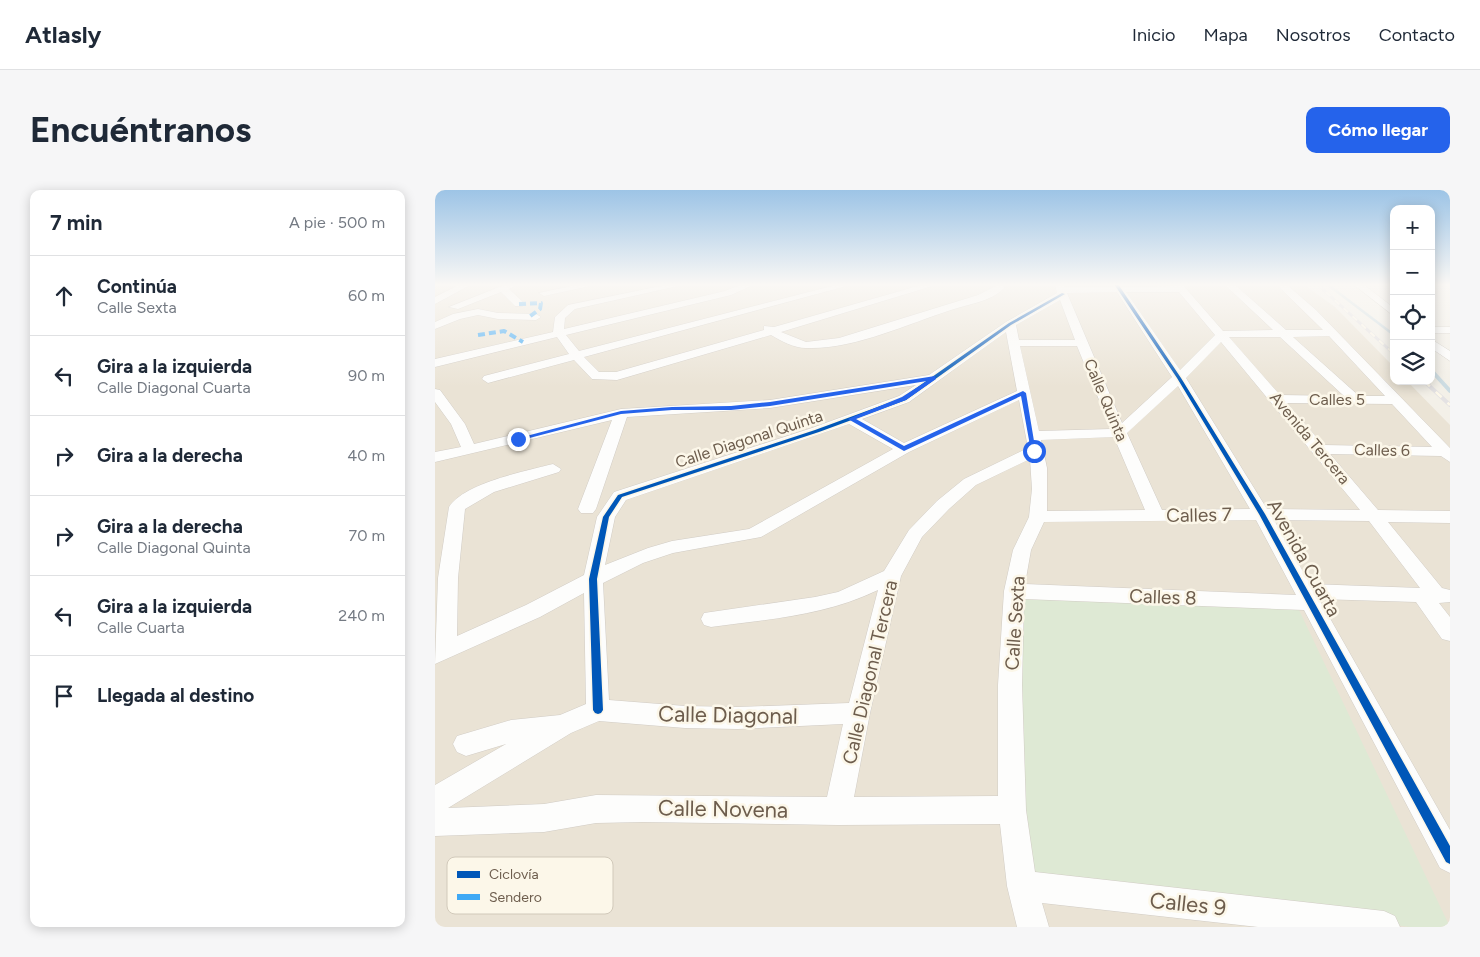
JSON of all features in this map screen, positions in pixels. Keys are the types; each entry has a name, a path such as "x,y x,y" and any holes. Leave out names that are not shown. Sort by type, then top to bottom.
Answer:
{"street":[{"path":"435,326 452,318"},
{"path":"559,318 558,332 589,371 596,376 617,376 816,318"},
{"path":"435,362 618,318"},
{"path":"488,379 721,318"},
{"path":"755,318 773,331 800,344 829,342 864,334 913,318"},
{"name":"Calle Diagonal Quinta","path":"593,579 606,517 620,496 851,419 904,398 935,378 1013,334 1030,318"},
{"name":"Calle Quinta","path":"1072,318 1119,433 1156,516"},
{"name":"Avenida Cuarta","path":"1139,318 1179,378 1262,514 1450,858"},
{"name":"Avenida Tercera","path":"1208,318 1376,516 1437,596 1450,633"},
{"path":"1267,318 1355,399"},
{"path":"1316,318 1447,455"},
{"path":"1435,330 1450,330"},
{"path":"1033,444 1119,433 1179,378 1222,334 1331,333"},
{"path":"1013,334 1082,343"},
{"name":"Calle Sexta","path":"1013,334 1041,489 1038,517 1022,550 1014,591 1011,684 1012,810 1022,886 1033,927"},
{"path":"1435,345 1450,356"},
{"path":"435,457 621,412 731,408 770,404 935,378"},
{"path":"553,469 463,500 457,507 441,581 441,653 533,610 593,579 671,547 735,538 755,533 904,449 1023,393"},
{"path":"435,394 458,424 469,449"},
{"name":"Calles 5","path":"1277,399 1396,400"},
{"path":"587,509 621,412"},
{"path":"851,419 904,449"},
{"name":"Calle Diagonal Tercera","path":"838,811 858,713 891,576 915,534 943,505 971,482 1033,444"},
{"name":"Calles 6","path":"1319,449 1447,455"},
{"name":"Calles 7","path":"1038,517 1262,514 1450,517"},
{"path":"711,619 815,605 843,598 891,576"},
{"path":"435,800 562,725 598,710 593,579"},
{"name":"Calles 8","path":"1014,591 1308,597 1437,596"},
{"name":"Calle Diagonal","path":"598,710 685,717 738,718 858,713"},
{"path":"466,744 493,735 536,726 562,725"},
{"name":"Calle Novena","path":"435,822 544,818 596,810 643,808 838,811 1012,810"},
{"name":"Calles 9","path":"1022,886 1384,927"}],"shaded area":[{"path":"435,318 1346,318 1390,363 1390,385 1411,385 1450,425 1450,927 435,927"}],"green space":[{"path":"1018,594 1299,610 1450,927 1410,927 1022,878"}],"waterway":[{"path":"1372,318 1390,332"},
{"path":"1435,374 1450,391"}],"railway":[{"path":"1355,318 1390,350"},
{"path":"1428,385 1450,405"}],"marked path":[{"path":"478,335 504,331 523,342"}],"cycle path":[{"path":"598,710 593,579 606,517 620,496 817,431 904,399 1020,318"},
{"path":"1139,318 1179,378 1262,514 1450,858"}],"route":[{"path":"518,439 621,412 731,408 770,404 935,378 904,398 883,408 851,419 904,449 1023,393 1034,451"}]}
